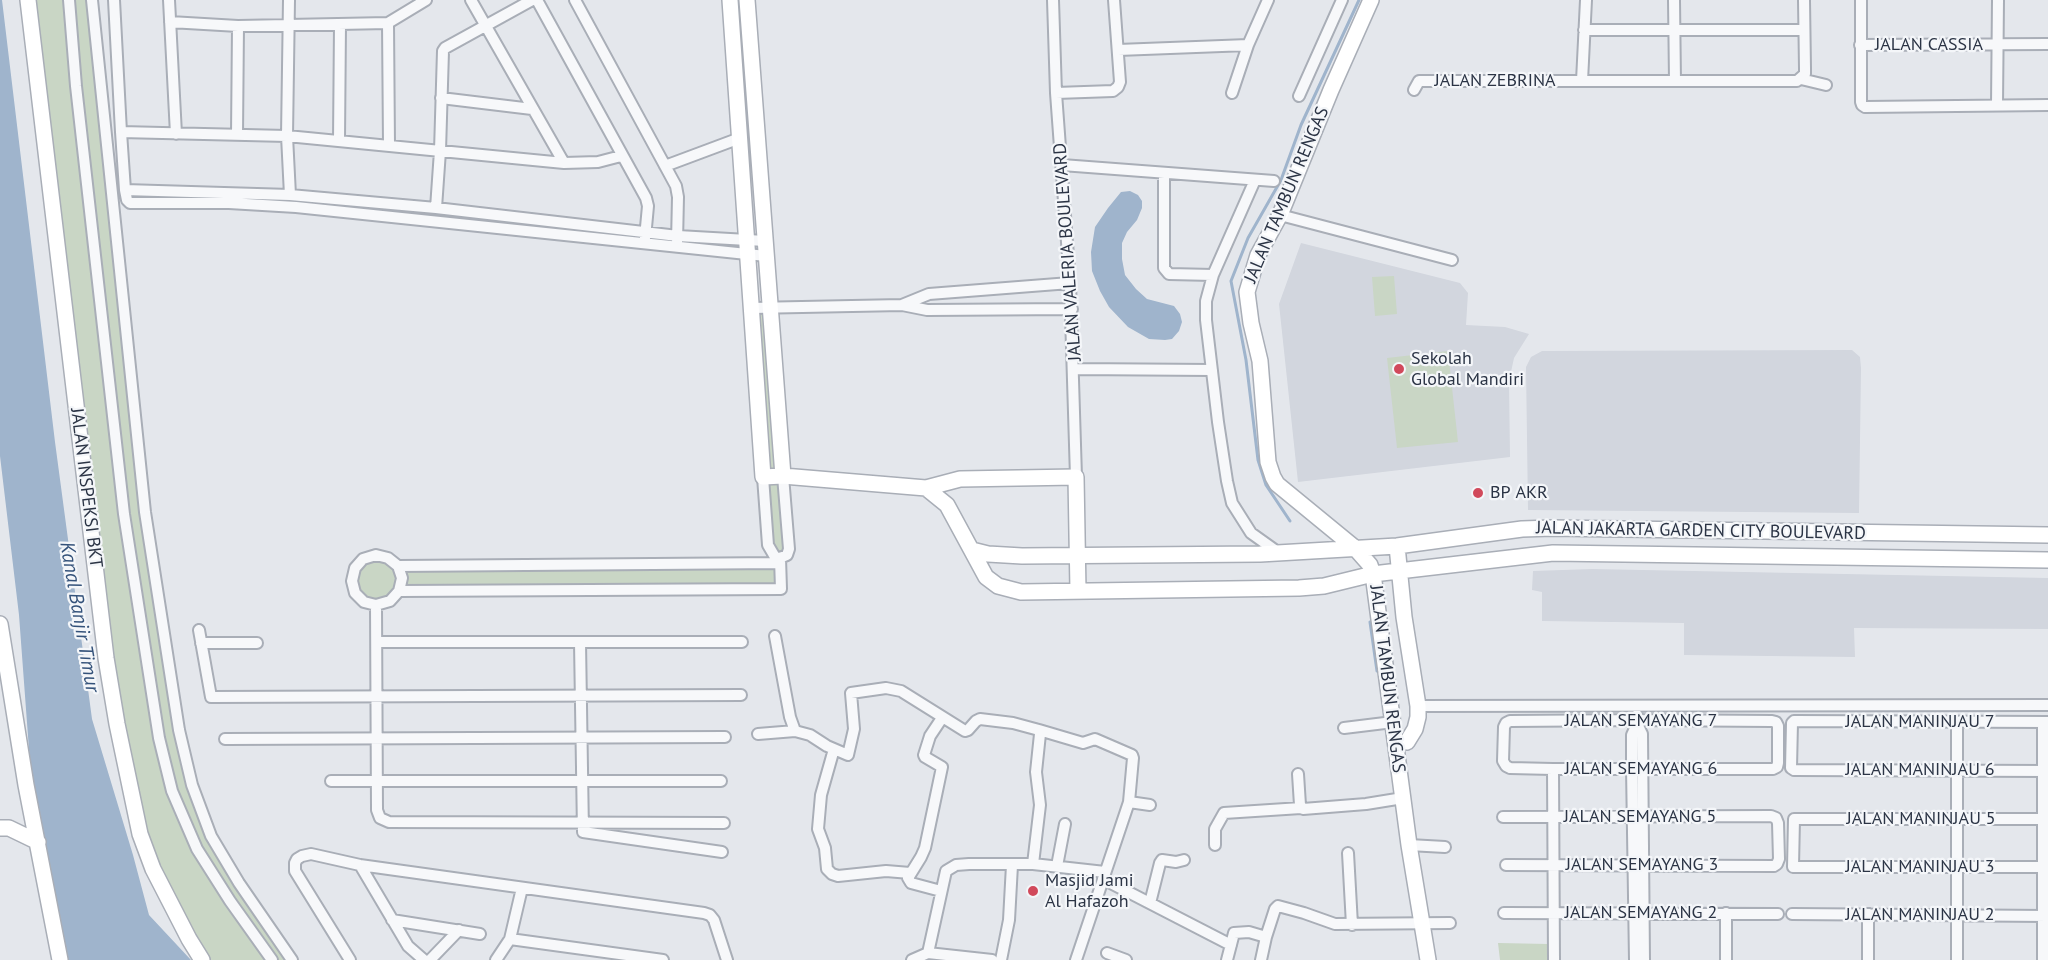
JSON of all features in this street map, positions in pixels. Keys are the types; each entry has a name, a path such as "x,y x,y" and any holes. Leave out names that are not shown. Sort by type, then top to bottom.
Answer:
{"street":[{"name":"JALAN INSPEKSI BKT","path":"28,0 106,658 117,724 140,834 153,868 202,960"},
{"path":"69,0 76,86 124,514 159,738 172,791 197,849 272,960"},
{"path":"92,0 145,512 179,730 192,785 211,836 239,883 292,960"},
{"path":"114,0 125,190 130,203 230,203 296,207 645,237"},
{"path":"169,0 176,134"},
{"path":"289,0 287,136 290,195"},
{"path":"170,22 238,26 388,23 426,0"},
{"path":"471,0 564,163"},
{"path":"436,208 443,51 532,0"},
{"path":"537,0 648,203 645,237"},
{"path":"575,0 676,186 677,241"},
{"path":"730,0 768,545 775,557 780,560"},
{"path":"398,566 780,560 786,555 789,549 747,0"},
{"name":"JALAN VALERIA BOULEVARD","path":"1053,0 1056,93 1072,309 1074,369 1212,370"},
{"path":"1056,93 1113,91 1120,82 1114,0"},
{"path":"1232,93 1248,45 1268,0"},
{"path":"1299,96 1342,0"},
{"name":"JALAN TAMBUN RENGAS","path":"1371,0 1330,90 1280,215 1258,255 1247,292 1263,385 1268,462 1277,484 1355,548 1370,565 1373,574 1393,722 1400,799 1409,844 1418,923 1428,960"},
{"name":"JALAN ZEBRINA","path":"1582,81 1586,0"},
{"path":"1674,0 1675,81"},
{"path":"1801,79 1805,69 1804,0"},
{"name":"JALAN CASSIA","path":"1861,0 1860,102 1865,107 2048,105"},
{"name":"JALAN CASSIA","path":"1997,105 1998,0"},
{"path":"388,23 389,145"},
{"path":"339,140 340,25"},
{"path":"237,135 238,26"},
{"path":"1584,30 1804,30"},
{"name":"JALAN CASSIA","path":"1860,45 2048,44"},
{"path":"1118,50 1248,45"},
{"name":"JALAN ZEBRINA","path":"1414,90 1419,81 1792,82 1801,79 1827,85"},
{"path":"441,98 532,109"},
{"path":"121,132 287,136 564,163 598,162 621,156"},
{"path":"665,166 740,138"},
{"path":"1062,165 1274,181"},
{"path":"1164,173 1164,268 1169,273 1213,274"},
{"path":"1255,180 1213,274 1206,301 1206,320 1227,481 1233,503 1244,525 1251,533 1279,553"},
{"path":"125,190 290,195 436,208 677,241 765,249"},
{"path":"1280,215 1452,260"},
{"path":"902,305 929,294 1070,283"},
{"path":"752,308 902,305 927,310 1072,309"},
{"path":"1074,369 1078,591"},
{"path":"763,477 783,476 926,488 960,479 1076,477"},
{"name":"JALAN JAKARTA GARDEN CITY BOULEVARD","path":"926,488 947,505 986,577 998,586 1020,592 1299,588 1324,586 1400,570 1553,553 2048,560"},
{"name":"JALAN JAKARTA GARDEN CITY BOULEVARD","path":"972,550 1002,555 1279,553 1397,546 1522,529 1552,528 2048,535"},
{"name":"JALAN TAMBUN RENGAS","path":"1397,546 1404,617 1418,706 1415,729 1407,742"},
{"path":"376,555 388,558 398,566 402,578 399,591 390,601 376,605 364,602 355,593 352,581 355,568 363,559 376,555"},
{"path":"399,591 781,589 780,560"},
{"path":"376,605 377,810 380,818 389,822 724,823"},
{"path":"0,624 60,960"},
{"path":"199,630 211,697 741,695"},
{"path":"775,636 790,717 795,731"},
{"path":"376,642 742,642"},
{"path":"580,642 583,832 723,852"},
{"path":"201,643 257,643"},
{"path":"758,734 795,731 810,735 847,755 854,729 851,695 853,691 895,688 967,731 980,719 1013,723 1083,743 1095,739 1132,755 1134,761 1129,802 1076,960"},
{"path":"1635,960 1639,912 1637,768 1642,734 1637,722 1637,705"},
{"path":"1418,706 2048,705"},
{"path":"941,891 911,884 908,878 925,848 942,767 924,756 930,736 942,718"},
{"name":"JALAN SEMAYANG 7","path":"1506,766 1503,761 1504,727 1510,721 1776,722 1778,726 1777,767"},
{"path":"1344,728 1393,722"},
{"name":"JALAN MANINJAU 7","path":"1792,770 1793,722 2045,722"},
{"path":"1957,960 1960,915 1960,722"},
{"path":"2043,960 2045,722"},
{"path":"1033,864 1040,805 1036,772 1041,734 1039,730"},
{"path":"225,739 724,737"},
{"path":"834,749 821,795 818,829 825,848 827,869 838,876 886,871 910,873"},
{"name":"JALAN SEMAYANG 6","path":"1506,766 1553,769 1773,769 1777,767"},
{"path":"1553,769 1554,960"},
{"name":"JALAN MANINJAU 6","path":"1792,770 2045,771"},
{"path":"1298,774 1301,808"},
{"path":"331,782 721,781"},
{"path":"1215,845 1215,829 1224,813 1355,805 1400,799"},
{"path":"1129,802 1150,805"},
{"path":"5,828 32,813"},
{"name":"JALAN SEMAYANG 5","path":"1503,817 1771,816 1776,818 1777,864"},
{"name":"JALAN MANINJAU 5","path":"1793,867 1794,819 2045,819"},
{"path":"1057,866 1065,824"},
{"path":"5,828 38,843"},
{"path":"1409,844 1445,847"},
{"path":"1348,853 1352,925"},
{"path":"350,960 295,871 297,859 311,854 360,865 704,913 710,915 714,920 727,960"},
{"path":"1150,903 1162,860 1176,862 1184,860"},
{"path":"928,954 946,871 957,865 1033,864 1057,866 1104,876 1150,903 1232,940"},
{"name":"JALAN SEMAYANG 3","path":"1506,865 1774,866 1777,864"},
{"path":"360,865 408,946 424,960"},
{"path":"1001,960 1009,920 1012,865"},
{"name":"JALAN MANINJAU 3","path":"1793,867 2045,867"},
{"path":"496,960 510,939 522,888"},
{"path":"1261,960 1266,937 1278,906 1335,924 1450,923"},
{"path":"1639,912 1644,960"},
{"name":"JALAN SEMAYANG 2","path":"1504,914 1639,912 1778,914"},
{"path":"1726,913 1726,960"},
{"name":"JALAN MANINJAU 2","path":"1792,914 2045,916"},
{"path":"1868,914 1868,960"},
{"path":"1960,915 1964,960"},
{"path":"392,920 480,934"},
{"path":"430,960 459,930"},
{"path":"1227,960 1236,932 1249,932 1266,937"},
{"path":"510,939 663,960"},
{"path":"1107,953 1126,960"},
{"path":"912,960 928,954 992,960"}],"shaded area":[{"name":"Sekolah Global Mandiri","path":"1301,243 1460,283 1468,293 1466,325 1505,327 1529,334 1514,358 1509,381 1510,457 1298,482 1279,304"},
{"path":"1852,350 1860,357 1861,368 1859,513 1528,510 1526,367 1531,357 1542,351"},
{"path":"1592,569 2048,578 2048,629 1854,628 1855,657 1684,655 1684,623 1542,621 1542,592 1532,590 1533,571"}],"green space":[{"path":"28,0 93,0 129,360 179,730 211,836 293,960 203,960 153,869 106,658"},
{"path":"1394,276 1397,314 1375,316 1372,277"},
{"path":"769,307 787,555 770,552 752,308"},
{"path":"1448,351 1458,442 1397,448 1387,358"},
{"path":"376,555 398,566 780,563 781,589 400,591 376,605 355,593 355,568"},
{"path":"1498,943 1549,944 1550,960 1500,960"}],"water":[{"path":"0,0 2,0 55,442 92,719 149,915 191,960 62,960 34,817 19,615 0,456"},
{"path":"1130,191 1138,195 1142,201 1142,208 1122,243 1125,275 1147,299 1174,306 1180,314 1182,322 1179,331 1172,339 1149,339 1128,327 1109,307 1092,271 1091,252 1095,227 1121,192"}],"waterway":[{"path":"1290,521 1266,485 1258,460 1246,360 1231,281 1248,238 1281,180 1301,125 1359,0"},
{"path":"1370,622 1377,671"}],"place":[{"name":"Sekolah Global Mandiri","path":"1399,369"},
{"name":"BP AKR","path":"1478,493"},
{"name":"Masjid Jami Al Hafazoh","path":"1033,891"}],"water label":[{"name":"Kanal Banjir Timur","path":"79,617"}]}
